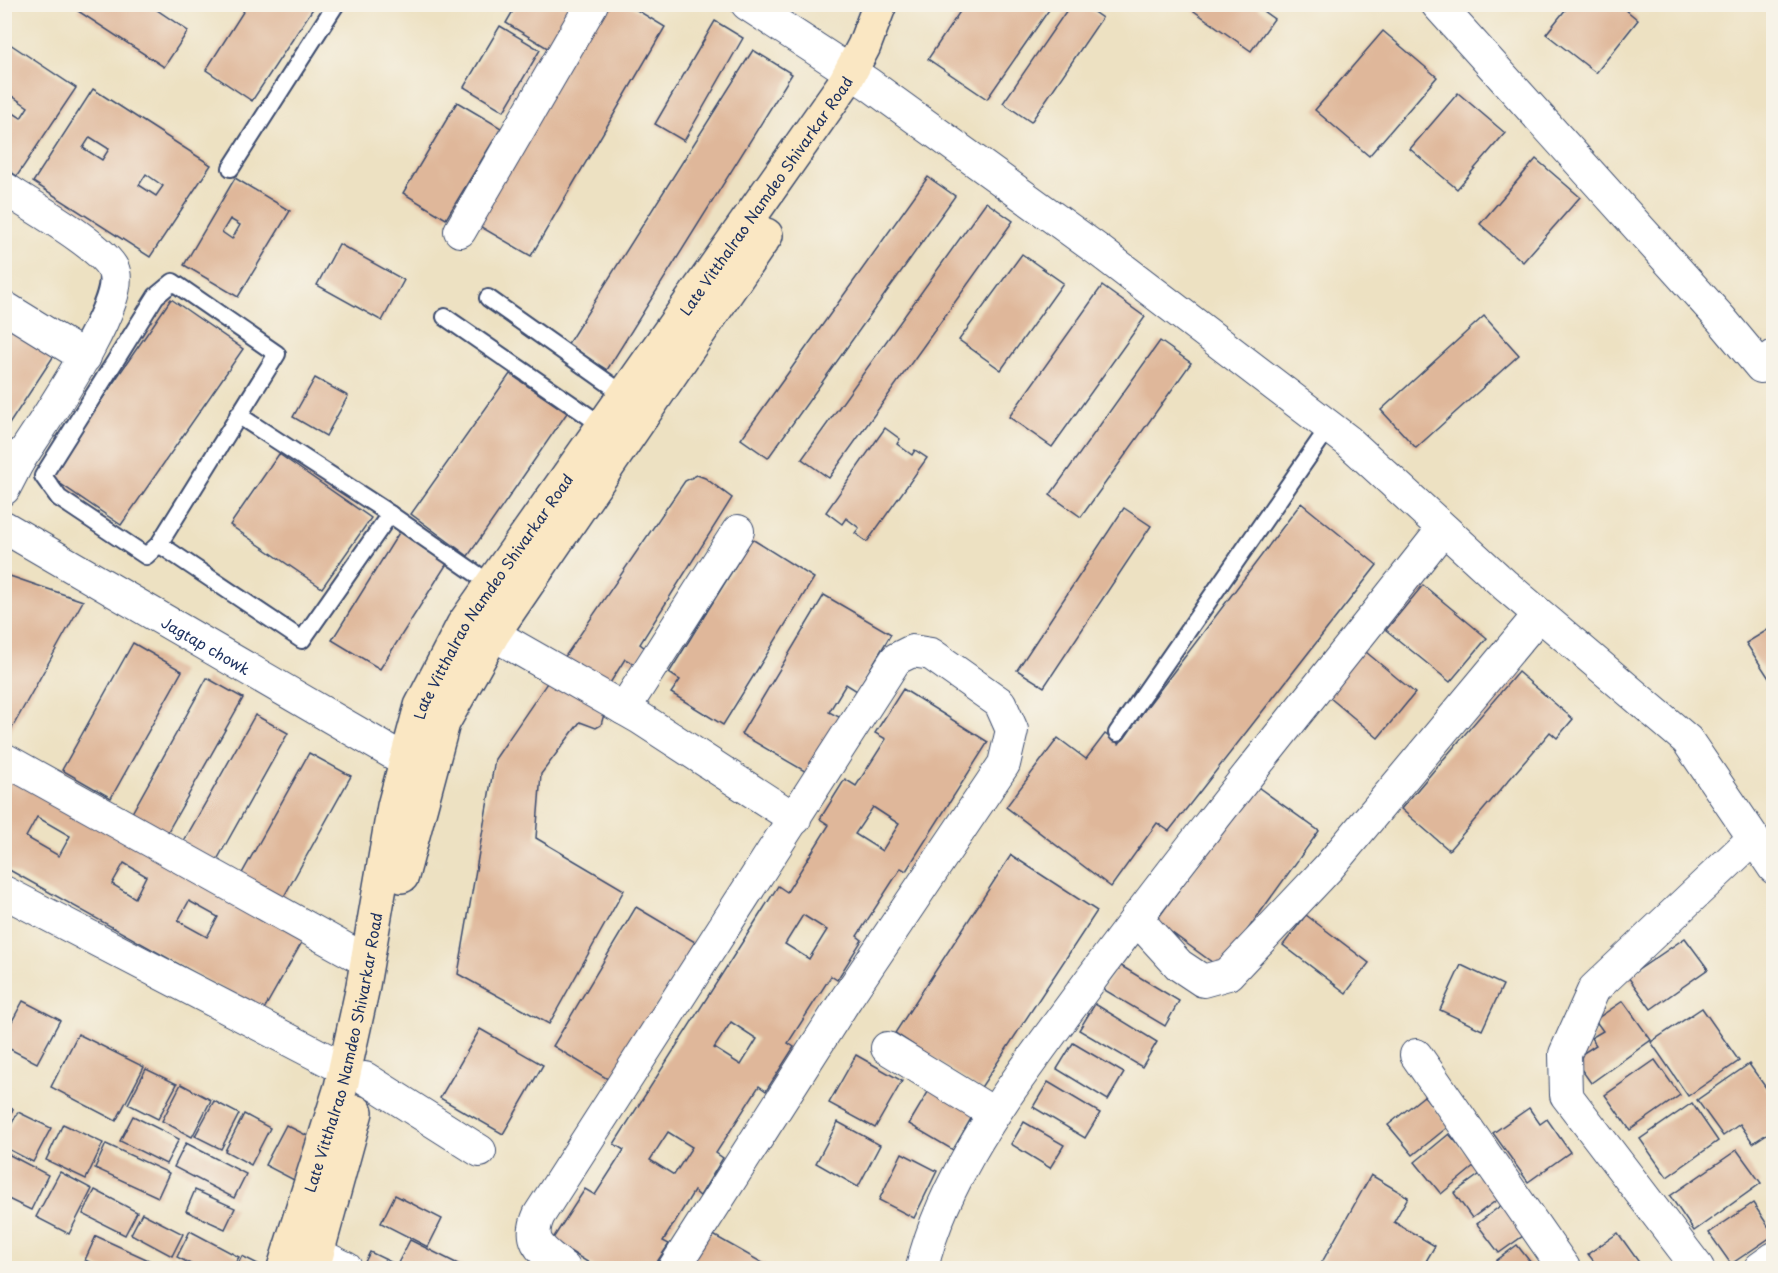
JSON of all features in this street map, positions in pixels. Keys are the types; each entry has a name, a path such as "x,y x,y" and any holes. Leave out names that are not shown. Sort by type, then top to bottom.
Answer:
{"main road":[{"name":"Late Vitthalrao Namdeo Shivarkar Road","path":"284,1269 341,1087 355,1073 367,961 394,807 422,706 463,625 491,584 625,395 859,78 864,46 880,4"},
{"name":"Late Vitthalrao Namdeo Shivarkar Road","path":"315,1261 355,1073 383,966 406,857 443,723 493,634 859,78 901,4"}],"street":[{"path":"460,231 592,4"},
{"path":"747,4 859,78 1098,250 1329,427 1539,615 1687,740 1773,868"},
{"path":"1437,4 1720,318 1761,368 1773,356"},
{"path":"4,188 102,254 114,271 113,297 85,357 9,468"},
{"path":"4,307 85,357"},
{"name":"Jagtap chowk","path":"4,527 408,762"},
{"path":"922,1269 930,1235 993,1113 1136,918 1443,529"},
{"path":"624,709 738,531"},
{"path":"1136,918 1179,965 1203,981 1228,974 1328,868 1539,615"},
{"path":"493,634 624,709 795,819"},
{"path":"564,1269 536,1245 532,1230 539,1215 896,659 912,651 931,654 1000,703 1012,730 1004,764 846,999 674,1269"},
{"path":"4,759 367,961"},
{"path":"1698,1269 1566,1095 1565,1054 1594,989 1753,838"},
{"path":"4,892 355,1073 480,1151"},
{"path":"887,1048 993,1113"},
{"path":"1416,1055 1564,1269"},
{"path":"1760,1269 1773,1258"},
{"path":"315,1261 346,1269"}],"lane":[{"path":"231,168 336,4"},
{"path":"173,282 277,354 159,544 146,556 59,498 43,476 156,296 173,282"},
{"path":"488,298 625,395"},
{"path":"445,317 603,426"},
{"path":"238,415 390,514 491,584"},
{"path":"1117,733 1329,427"},
{"path":"159,544 302,640 390,514"}],"building":[{"path":"82,4 148,4 188,31 164,67 78,11"},
{"path":"248,4 316,4 252,101 206,70"},
{"path":"517,4 576,4 549,49 506,23"},
{"path":"594,4 627,4 665,27 531,256 469,220"},
{"path":"965,4 1053,4 987,99 928,59"},
{"path":"1071,4 1082,4 1102,18 1031,122 1003,103"},
{"path":"1184,4 1253,4 1274,19 1251,51"},
{"path":"1570,4 1619,4 1638,20 1596,73 1546,34"},
{"path":"715,21 743,38 684,141 655,124"},
{"path":"500,26 540,50 504,111 464,87"},
{"path":"1383,31 1437,77 1369,156 1315,110"},
{"path":"4,40 76,88 17,176 4,167 4,107 21,118 28,107 9,94 4,101"},
{"path":"753,50 792,74 607,370 567,345"},
{"path":"93,89 211,165 150,257 33,182","holes":["90,137 109,149 102,160 83,148","146,174 163,186 156,196 139,185"]},
{"path":"1458,93 1505,133 1457,189 1410,149"},
{"path":"457,102 501,128 446,219 403,193"},
{"path":"1536,159 1580,197 1523,262 1480,224"},
{"path":"928,177 955,196 768,458 741,439"},
{"path":"235,178 290,211 238,297 184,265","holes":["230,219 240,225 232,239 222,232"]},
{"path":"986,202 1013,221 829,478 802,459"},
{"path":"339,244 404,280 382,321 317,285"},
{"path":"1022,254 1063,283 1001,370 959,340"},
{"path":"1102,286 1145,317 1052,447 1009,417"},
{"path":"171,299 243,349 121,525 49,476"},
{"path":"4,316 57,351 4,432"},
{"path":"1484,316 1519,355 1416,448 1381,410"},
{"path":"1160,341 1191,363 1081,517 1050,495"},
{"path":"510,374 567,413 468,556 411,514"},
{"path":"315,378 348,396 326,436 293,417"},
{"path":"885,428 900,439 897,444 912,455 915,450 927,458 867,542 855,533 859,528 846,518 842,524 826,512"},
{"path":"279,454 371,518 322,588 230,525"},
{"path":"697,475 705,478 732,498 640,644 645,648 636,665 625,659 595,707 604,714 601,725 596,728 580,722 541,774 536,838 624,890 549,1024 458,974 495,759 685,481"},
{"path":"1301,503 1377,565 1169,831 1157,823 1111,887 1006,807 1058,738 1086,759 1105,734 1119,744"},
{"path":"1124,508 1151,526 1044,687 1017,670"},
{"path":"400,531 448,562 380,669 332,640"},
{"path":"752,539 814,578 723,725 671,693 680,680 669,673"},
{"path":"4,574 83,601 7,737 4,735"},
{"path":"1423,585 1487,638 1450,682 1386,630"},
{"path":"824,595 891,634 857,691 846,684 829,712 841,718 808,773 741,734"},
{"path":"1774,626 1774,686 1746,643"},
{"path":"133,643 182,671 111,798 62,770"},
{"path":"1360,647 1415,693 1378,738 1323,692"},
{"path":"1518,672 1573,719 1557,738 1550,732 1449,850 1401,809"},
{"path":"207,678 243,698 167,833 132,813"},
{"path":"903,689 988,742 906,871 901,868 857,936 862,940 837,980 831,976 788,1043 794,1047 766,1091 759,1086 716,1153 723,1158 700,1196 694,1191 663,1241 669,1244 653,1268 638,1266 637,1268 597,1268 552,1240 585,1189 595,1195 624,1150 614,1144 778,886 787,892 829,825 820,819 845,779 856,786 886,739 875,733","holes":["873,807 899,824 882,851 855,834","803,915 827,930 809,959 785,944","731,1022 757,1039 741,1065 714,1048","668,1132 692,1147 674,1175 650,1160"]},
{"path":"255,715 288,733 213,867 180,848"},
{"path":"309,753 351,776 282,900 240,877"},
{"path":"4,767 306,935 263,1011 4,867","holes":["37,817 70,836 59,856 26,837","124,863 146,876 135,898 112,884","189,901 218,917 207,937 178,921"]},
{"path":"1255,785 1319,831 1220,968 1156,921"},
{"path":"1011,855 1097,911 980,1089 895,1033"},
{"path":"636,907 695,942 611,1081 553,1046"},
{"path":"1306,915 1369,963 1346,993 1283,945"},
{"path":"1685,938 1708,969 1651,1009 1628,977"},
{"path":"1118,964 1179,1001 1165,1026 1103,989"},
{"path":"1461,965 1503,985 1482,1030 1440,1010"},
{"path":"23,1001 60,1020 37,1063 4,1046 4,1036"},
{"path":"1623,1001 1651,1040 1591,1083 1574,1059 1596,1045 1591,1038 1603,1031 1595,1020"},
{"path":"1095,1004 1157,1042 1142,1067 1079,1030"},
{"path":"1702,1008 1739,1061 1688,1096 1651,1042"},
{"path":"480,1029 543,1065 503,1134 440,1098"},
{"path":"78,1034 144,1067 116,1121 51,1087"},
{"path":"1073,1043 1124,1073 1108,1100 1057,1069"},
{"path":"856,1055 902,1081 875,1128 829,1103"},
{"path":"1655,1060 1680,1095 1630,1130 1605,1095"},
{"path":"1749,1064 1774,1099 1774,1129 1753,1143 1740,1124 1723,1136 1697,1100"},
{"path":"146,1069 177,1084 158,1119 128,1104"},
{"path":"1048,1082 1100,1113 1085,1138 1033,1107"},
{"path":"181,1084 211,1100 192,1137 162,1121"},
{"path":"931,1087 974,1113 953,1150 909,1124"},
{"path":"1424,1096 1449,1126 1413,1155 1388,1125"},
{"path":"214,1101 239,1114 221,1149 195,1136"},
{"path":"1692,1103 1718,1141 1667,1177 1640,1139"},
{"path":"4,1105 13,1109 4,1128"},
{"path":"1529,1108 1540,1124 1547,1119 1570,1152 1528,1182 1493,1133"},
{"path":"18,1112 51,1128 33,1162 4,1147 4,1138"},
{"path":"244,1114 270,1128 251,1165 225,1151"},
{"path":"133,1116 179,1139 166,1164 120,1141"},
{"path":"838,1122 880,1145 858,1187 816,1163"},
{"path":"1024,1122 1064,1145 1050,1168 1011,1144"},
{"path":"63,1124 103,1143 86,1179 46,1160"},
{"path":"286,1125 314,1139 294,1180 265,1165"},
{"path":"1449,1134 1476,1165 1441,1194 1415,1162"},
{"path":"186,1143 246,1174 234,1198 174,1167"},
{"path":"106,1144 169,1173 158,1197 95,1168"},
{"path":"1737,1150 1761,1183 1694,1231 1670,1196"},
{"path":"6,1153 48,1175 31,1210 4,1197"},
{"path":"902,1153 937,1171 914,1218 879,1200"},
{"path":"60,1172 92,1189 69,1234 36,1217"},
{"path":"1483,1172 1501,1197 1472,1218 1454,1193"},
{"path":"1371,1175 1408,1197 1394,1222 1435,1246 1422,1268 1328,1268 1321,1264"},
{"path":"95,1190 137,1212 125,1235 83,1214"},
{"path":"195,1190 235,1208 225,1229 186,1211"},
{"path":"395,1195 442,1219 428,1247 381,1223"},
{"path":"1504,1203 1527,1233 1499,1253 1477,1224"},
{"path":"1753,1203 1774,1235 1731,1264 1709,1233"},
{"path":"142,1213 183,1234 172,1256 131,1234"},
{"path":"701,1228 768,1266 767,1268 678,1268"},
{"path":"190,1231 239,1257 232,1268 198,1268 177,1257"},
{"path":"1618,1233 1643,1268 1599,1268 1588,1254"},
{"path":"96,1236 166,1268 102,1268 85,1260"},
{"path":"410,1240 466,1268 362,1268 370,1252 397,1265"},
{"path":"1517,1245 1535,1268 1495,1268 1492,1264"},
{"path":"242,1256 260,1265 258,1268 236,1268"}]}
